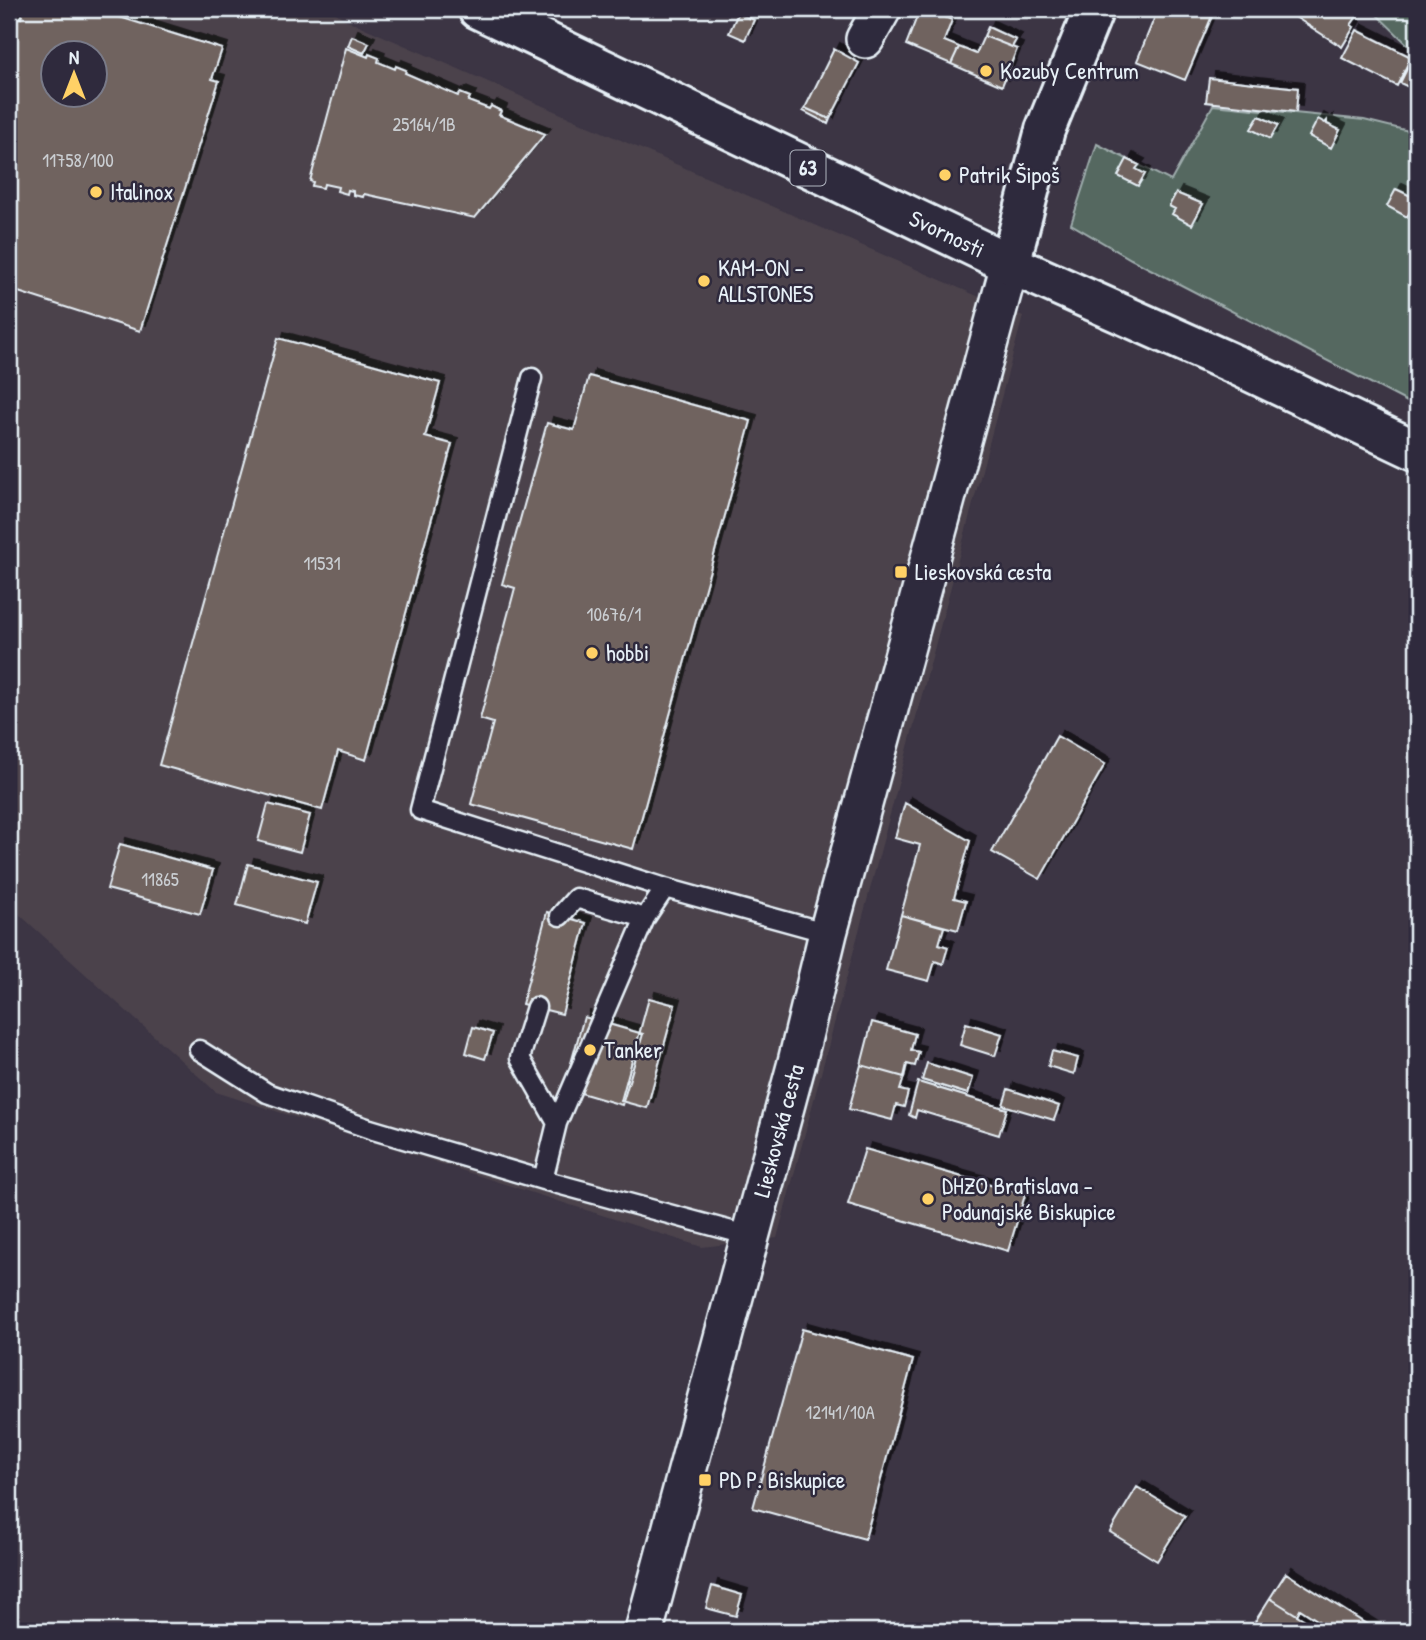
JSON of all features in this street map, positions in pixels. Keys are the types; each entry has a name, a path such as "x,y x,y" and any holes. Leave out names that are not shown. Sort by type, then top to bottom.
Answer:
{"main road":[{"name":"Svornosti","path":"478,9 1010,264 1236,365 1417,451"},
{"path":"1010,264 1045,130 1094,9"}],"street":[{"name":"Lieskovská cesta","path":"644,1631 796,1066 828,933 1010,264"}],"lane":[{"path":"532,378 420,810 665,888 828,933"},
{"path":"543,1180 557,1123 645,918 665,888"},
{"path":"561,915 576,898 645,918"},
{"path":"536,1007 520,1058 557,1123"},
{"path":"199,1050 267,1093 370,1129 543,1180 750,1236"}],"shaded area":[{"path":"9,9 331,9 344,19 1023,316 777,1238 702,1247 216,1092 9,905"}],"green space":[{"path":"1371,9 1417,9 1417,50 1407,44"},
{"path":"1213,105 1364,120 1417,133 1417,407 1131,259 1071,224 1097,144 1171,181"}],"building":[{"name":"Italinox","path":"24,9 94,9 222,49 212,79 219,81 140,331 9,289 9,31 14,16 21,18"},
{"path":"920,9 952,20 944,41 959,47 951,64 906,45"},
{"path":"1158,9 1215,9 1185,80 1137,61"},
{"path":"1291,9 1362,9 1351,25 1354,27 1342,47 1289,13"},
{"path":"738,13 754,20 745,40 729,33"},
{"path":"988,27 1016,40 1012,47 984,36"},
{"path":"1357,30 1411,57 1397,86 1342,58"},
{"path":"352,36 369,43 364,53 348,46"},
{"path":"984,36 1017,49 1002,86 951,64 959,47 976,54"},
{"path":"346,48 368,57 369,54 379,58 378,62 406,70 405,73 458,96 460,93 470,97 468,101 489,109 491,106 501,111 499,115 545,134 475,218 364,194 363,197 353,195 353,191 348,190 347,194 337,191 338,187 324,184 323,188 312,186 313,182 310,181"},
{"path":"834,49 859,63 830,119 805,108"},
{"path":"1411,61 1417,64 1417,91 1400,83"},
{"path":"1209,78 1298,88 1296,112 1206,102"},
{"path":"805,108 830,119 828,124 803,111"},
{"path":"1259,116 1278,125 1270,139 1251,129"},
{"path":"1318,119 1325,123 1327,121 1327,124 1340,130 1331,148 1309,136"},
{"path":"1127,159 1139,165 1136,169 1145,174 1138,186 1118,176"},
{"path":"1396,189 1417,199 1407,217 1387,206"},
{"path":"1176,193 1203,204 1192,225 1172,214 1175,209 1169,206"},
{"path":"278,338 440,383 425,437 452,444 366,760 338,751 322,810 159,765"},
{"name":"hobbi","path":"589,376 751,421 633,849 471,804 493,723 480,719 515,588 502,584 547,423 574,430"},
{"path":"1057,736 1105,764 1040,879 992,852"},
{"path":"905,803 970,841 954,898 966,901 958,930 901,915 920,845 895,838"},
{"path":"268,804 310,815 300,852 258,841"},
{"path":"120,844 213,870 200,914 107,889"},
{"path":"248,864 317,882 305,924 237,905"},
{"path":"547,912 586,923 562,1014 522,1004"},
{"path":"901,915 944,927 939,944 948,947 943,964 935,961 929,981 886,970"},
{"path":"649,998 675,1005 647,1108 621,1101"},
{"path":"584,1017 643,1034 622,1105 564,1088"},
{"path":"872,1022 915,1034 911,1050 919,1052 915,1066 907,1064 904,1077 861,1065"},
{"path":"966,1023 1002,1034 995,1056 960,1045"},
{"path":"473,1027 493,1033 485,1059 466,1053"},
{"path":"1052,1051 1078,1058 1074,1074 1048,1066"},
{"path":"927,1063 973,1078 968,1094 922,1080"},
{"path":"861,1065 904,1077 900,1090 908,1092 904,1107 896,1105 892,1120 849,1109"},
{"path":"918,1082 1007,1109 999,1135 917,1110 915,1118 909,1115"},
{"path":"1008,1089 1059,1106 1054,1120 1003,1105"},
{"path":"865,1149 1025,1195 1008,1251 848,1204"},
{"path":"802,1329 913,1360 865,1539 753,1508"},
{"path":"1137,1487 1185,1516 1157,1561 1110,1532"},
{"path":"1286,1573 1377,1631 1334,1631 1300,1609 1297,1615 1270,1598"},
{"path":"712,1586 742,1595 736,1616 706,1608"},
{"path":"1270,1598 1297,1615 1322,1631 1249,1631"}],"place":[{"name":"Kozuby Centrum","path":"986,71"},
{"name":"Patrik Šipoš","path":"945,175"},
{"name":"Italinox","path":"96,192"},
{"name":"KAM-ON - ALLSTONES","path":"704,281"},
{"name":"Lieskovská cesta","path":"901,572"},
{"name":"hobbi","path":"592,653"},
{"name":"Tanker","path":"590,1050"},
{"name":"DHZO Bratislava - Podunajské Biskupice","path":"928,1199"},
{"name":"PD P. Biskupice","path":"705,1480"}]}
